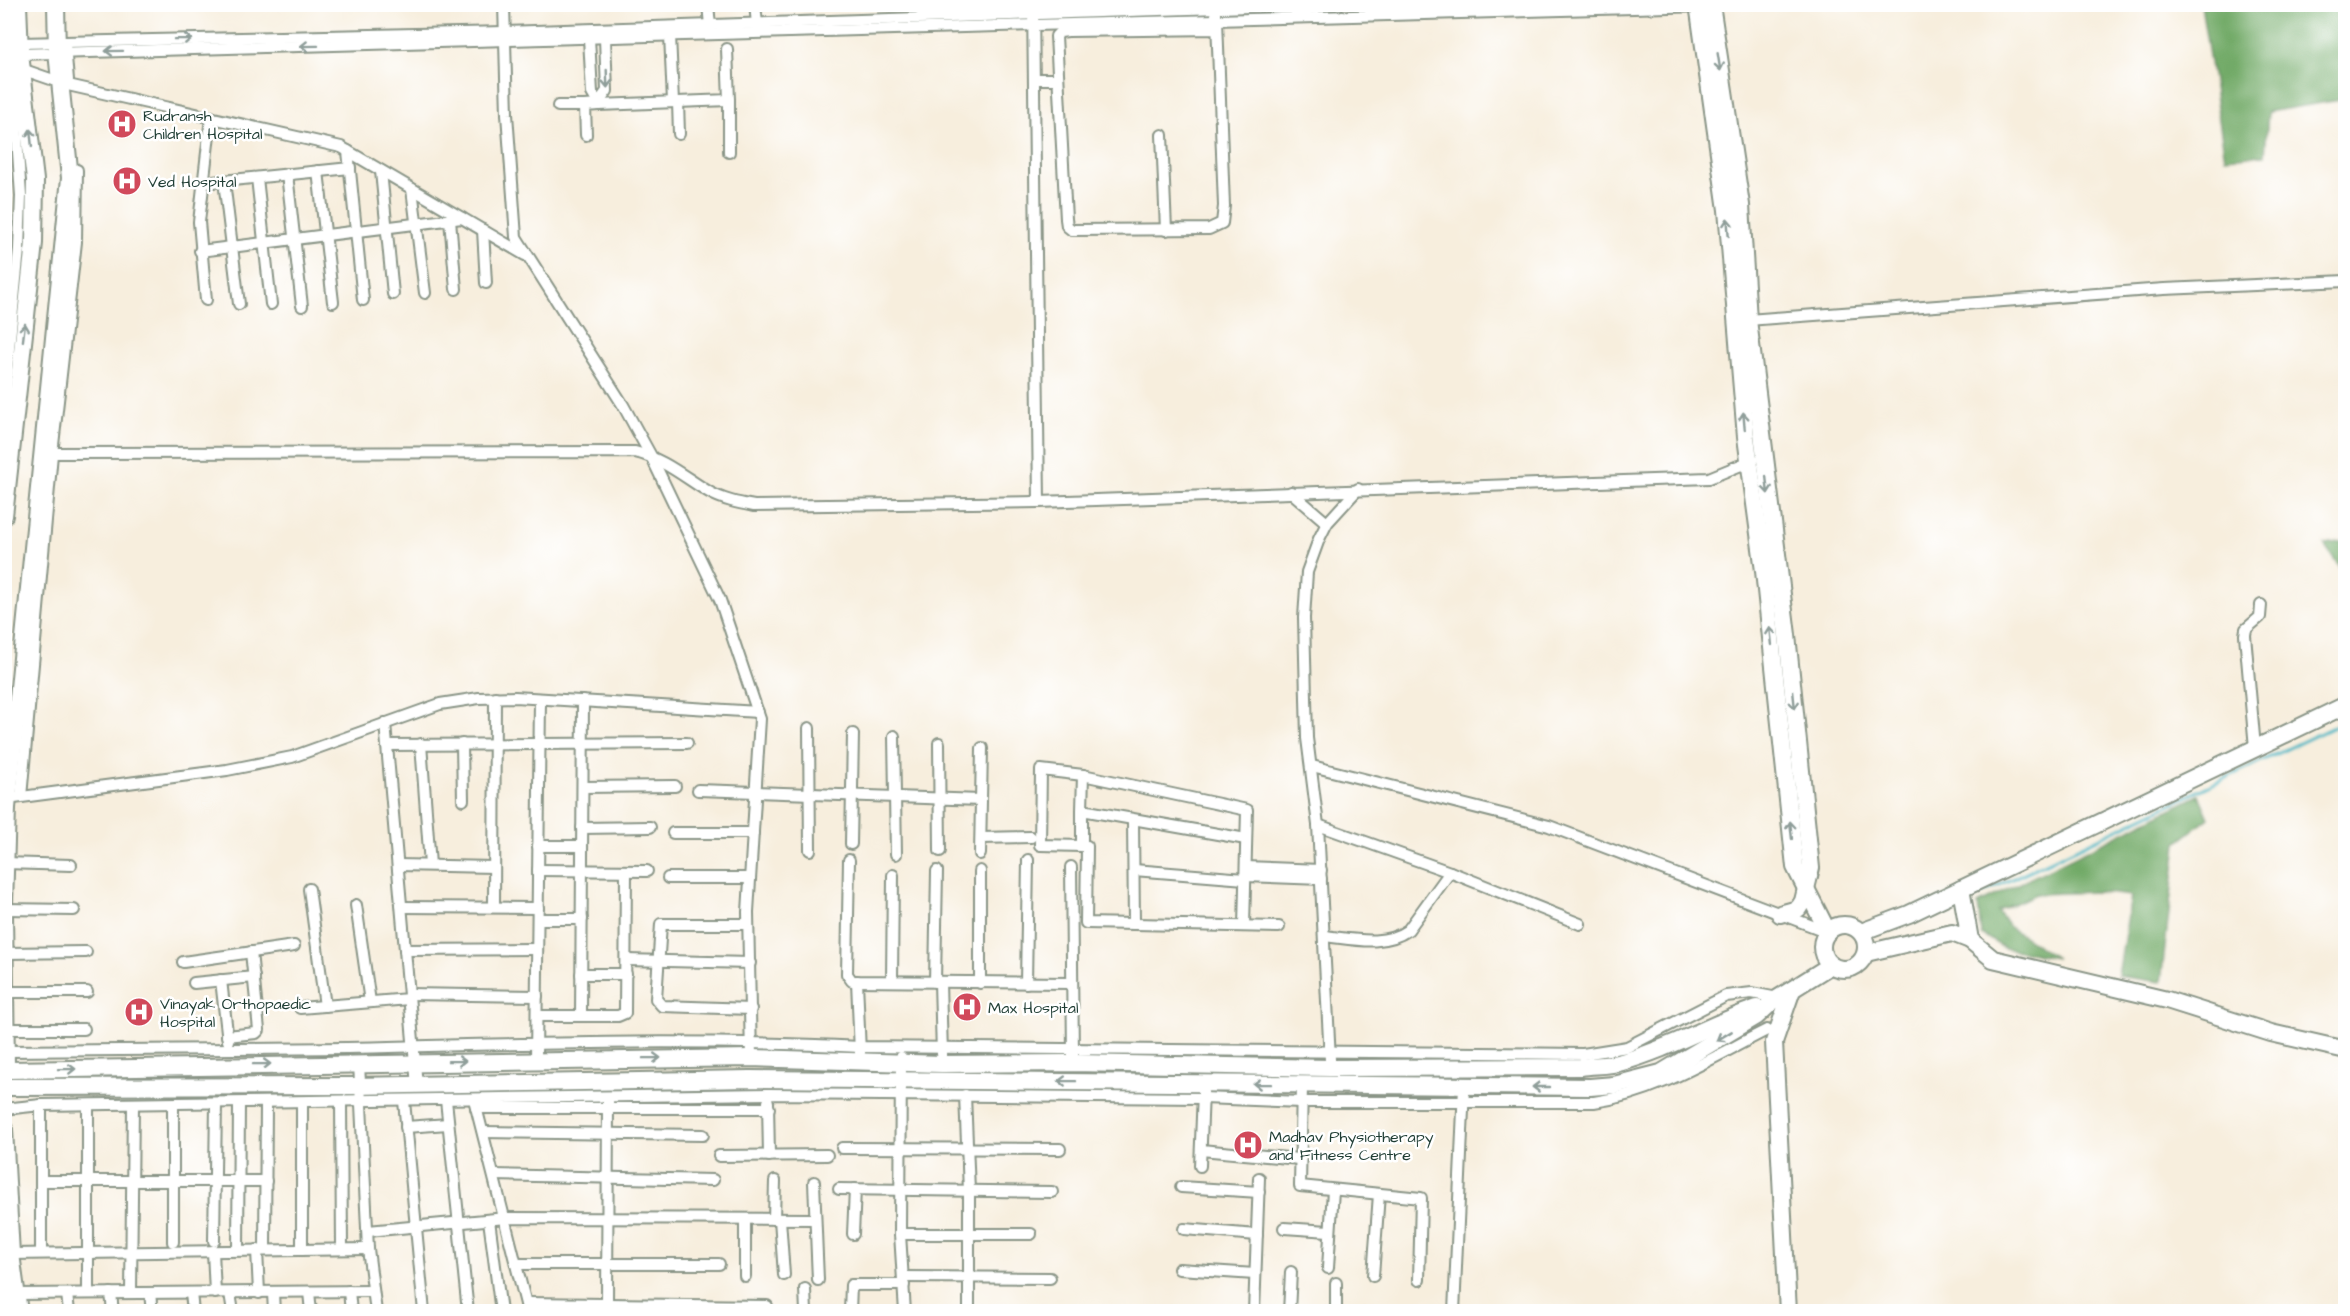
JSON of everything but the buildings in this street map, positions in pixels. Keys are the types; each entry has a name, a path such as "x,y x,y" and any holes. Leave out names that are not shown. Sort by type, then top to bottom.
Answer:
{"street":[{"path":"4,516 34,243 35,180 8,4"},
{"path":"4,398 21,218 16,58 18,4"},
{"path":"56,4 70,178 15,798 5,863 7,1091 361,1094 417,1086 473,1097 608,1107 769,1108"},
{"path":"61,46 63,4"},
{"path":"504,4 516,237 623,405 651,456 720,600 760,719 748,924 751,1050"},
{"path":"708,4 710,26"},
{"path":"755,4 757,24"},
{"path":"16,58 61,46 505,37 605,38 1123,8 1339,4"},
{"path":"1216,8 1217,24 1223,219 1214,228 1079,232 1067,226 1056,40 1060,32 1217,24 1704,5"},
{"path":"1704,5 1741,205 1764,571 1795,867 1828,932"},
{"path":"1704,5 1757,458"},
{"path":"505,37 757,24 1033,15 1217,24"},
{"path":"1033,15 1039,502"},
{"path":"670,35 680,134"},
{"path":"589,38 592,93 599,104"},
{"path":"599,104 607,91 605,38"},
{"path":"727,49 729,152"},
{"path":"16,58 64,83 320,141 348,151 528,257"},
{"path":"1034,79 1058,79"},
{"path":"558,106 729,100"},
{"path":"585,106 586,135"},
{"path":"206,300 199,222 211,117"},
{"path":"1162,135 1166,230"},
{"path":"348,151 363,300"},
{"path":"203,183 350,168"},
{"path":"318,171 333,302"},
{"path":"381,171 393,294"},
{"path":"287,174 302,306"},
{"path":"257,177 271,304"},
{"path":"224,181 239,304"},
{"path":"412,189 425,294"},
{"path":"200,251 462,218"},
{"path":"450,220 456,289"},
{"path":"483,230 486,282"},
{"path":"1748,320 2164,288 2346,280"},
{"path":"47,453 620,451 651,456 711,493 731,502 754,506 1039,502 1709,478 1757,458"},
{"path":"1328,1094 1330,1061 1325,936 1318,825 1307,738 1304,618 1307,572 1327,523 1358,489"},
{"path":"1291,492 1327,523"},
{"path":"2255,748 2245,635 2246,629 2260,616 2261,605"},
{"path":"15,798 227,770 292,757 440,704 495,697 758,712"},
{"path":"494,907 495,697"},
{"path":"536,1060 540,699"},
{"path":"581,1016 583,701"},
{"path":"1860,932 1909,914 1963,902 2255,748 2346,705"},
{"path":"385,723 417,1086"},
{"path":"809,728 810,850"},
{"path":"851,844 853,734"},
{"path":"894,736 896,854"},
{"path":"387,745 687,743"},
{"path":"939,743 940,851"},
{"path":"421,744 430,866"},
{"path":"462,744 463,800"},
{"path":"980,855 982,748"},
{"path":"1312,766 1549,826 1828,932"},
{"path":"1244,926 1247,810 1083,775 1041,770 1040,845 1087,846 1086,923 1279,927"},
{"path":"1082,846 1083,775"},
{"path":"583,787 675,786"},
{"path":"698,790 981,800"},
{"path":"1082,810 1246,839"},
{"path":"1132,820 1134,924"},
{"path":"1318,825 1450,872 1580,924"},
{"path":"582,828 650,827"},
{"path":"674,832 753,833"},
{"path":"981,838 1031,837"},
{"path":"538,846 582,846"},
{"path":"849,860 847,974 849,979 857,981 1072,983"},
{"path":"1026,983 1028,860"},
{"path":"5,863 71,865"},
{"path":"398,865 494,867"},
{"path":"1071,867 1073,1056"},
{"path":"538,870 647,871"},
{"path":"1134,870 1321,875"},
{"path":"537,1016 625,1013 626,871"},
{"path":"980,871 980,983"},
{"path":"937,872 938,982 942,1056"},
{"path":"1325,936 1384,941 1400,935 1408,930 1450,872"},
{"path":"892,981 893,875"},
{"path":"668,878 750,878"},
{"path":"1780,914 1798,909 1803,901 1805,885"},
{"path":"309,889 325,1006"},
{"path":"1963,902 1970,940"},
{"path":"356,905 370,1002"},
{"path":"402,907 494,907 582,919"},
{"path":"4,909 74,910"},
{"path":"748,924 661,924 656,999 659,1005 751,1009"},
{"path":"1840,925 1848,925 1860,932 1864,938 1866,953 1858,965 1844,969 1831,965 1822,952 1822,945 1828,932 1840,925"},
{"path":"1866,953 1943,933 1952,933 1970,940 1993,959 2167,1000 2271,1033 2346,1050"},
{"path":"183,962 294,946"},
{"path":"405,950 537,949"},
{"path":"5,953 86,952"},
{"path":"227,1036 256,1033 259,1030 251,952"},
{"path":"626,960 750,963"},
{"path":"901,1071 942,1056 1073,1056 1581,1067 1621,1063 1671,1045 1724,1019 1781,997 1831,965"},
{"path":"581,974 626,974"},
{"path":"194,983 254,977"},
{"path":"221,980 229,1057"},
{"path":"857,981 860,1054"},
{"path":"6,992 87,992"},
{"path":"300,1008 409,997 537,996"},
{"path":"1781,997 1766,1029 1788,1311"},
{"path":"4,1109 88,1105 341,1102 361,1094 404,1101 608,1088 768,1087 901,1071 1203,1091 1301,1102 1328,1094 1463,1095 1590,1087 1637,1080 1661,1073 1766,1029 1781,997"},
{"path":"6,1029 84,1029"},
{"path":"229,1057 359,1063 414,1054 536,1042 860,1054 965,1095 1203,1091 1302,1085 1328,1094"},
{"path":"6,1063 414,1054 536,1060 751,1050"},
{"path":"359,1063 368,1249 376,1311"},
{"path":"901,1071 900,1234 905,1311"},
{"path":"1302,1085 1300,1186 1421,1198 1419,1280"},
{"path":"768,1087 769,1156"},
{"path":"608,1088 607,1263 614,1307"},
{"path":"1200,1166 1203,1091"},
{"path":"965,1095 969,1191 969,1311"},
{"path":"1454,1311 1463,1095"},
{"path":"473,1097 506,1218 527,1307 767,1306"},
{"path":"446,1100 468,1311"},
{"path":"404,1101 414,1227 424,1311"},
{"path":"341,1102 342,1249"},
{"path":"238,1250 239,1103"},
{"path":"259,1293 266,1181 266,1103"},
{"path":"302,1103 302,1250"},
{"path":"173,1104 173,1242"},
{"path":"215,1293 216,1104"},
{"path":"88,1105 88,1293"},
{"path":"131,1293 132,1105"},
{"path":"41,1106 41,1253"},
{"path":"406,1127 448,1124"},
{"path":"4,1129 11,1254 19,1311"},
{"path":"483,1132 703,1135"},
{"path":"842,1148 1059,1149"},
{"path":"1201,1150 1299,1159"},
{"path":"719,1156 827,1155"},
{"path":"494,1175 713,1180"},
{"path":"1254,1311 1259,1178"},
{"path":"41,1181 266,1181"},
{"path":"775,1181 784,1275"},
{"path":"814,1182 818,1280"},
{"path":"1180,1187 1259,1192"},
{"path":"839,1189 1052,1192"},
{"path":"853,1234 855,1189"},
{"path":"1328,1268 1333,1190"},
{"path":"1373,1276 1379,1194"},
{"path":"368,1231 506,1218 815,1219"},
{"path":"489,1220 501,1311"},
{"path":"745,1220 745,1276"},
{"path":"1284,1228 1329,1231"},
{"path":"1184,1229 1257,1235"},
{"path":"900,1234 1031,1234"},
{"path":"11,1254 132,1252 214,1246 238,1250 368,1249"},
{"path":"517,1264 719,1264"},
{"path":"1179,1269 1255,1274"},
{"path":"1289,1311 1291,1272"},
{"path":"850,1311 851,1286 969,1277 1050,1278"},
{"path":"1336,1283 1336,1311"},
{"path":"805,1289 806,1311"},
{"path":"16,1294 373,1291"},
{"path":"309,1292 311,1311"},
{"path":"349,1292 351,1311"},
{"path":"67,1293 69,1311"},
{"path":"111,1293 113,1311"},
{"path":"150,1293 152,1311"},
{"path":"191,1293 193,1311"},
{"path":"230,1293 232,1311"},
{"path":"273,1293 274,1311"},
{"path":"1174,1311 1182,1311"}],"green space":[{"path":"2201,5 2345,5 2345,99 2268,112 2265,155 2225,158"},
{"path":"2346,541 2345,575 2324,544"},
{"path":"2199,795 2209,818 2177,843 2161,982 2118,976 2131,896 2098,892 2036,894 1998,911 2008,926 2056,958 2004,948 1981,934 1978,904"}],"waterway":[{"path":"1976,896 2346,721"}],"place":[{"name":"Rudransh Children Hospital","path":"122,124"},
{"name":"Ved Hospital","path":"127,181"},
{"name":"Max Hospital","path":"967,1007"},
{"name":"Vinayak Orthopaedic Hospital","path":"139,1012"},
{"name":"Madhav Physiotherapy and Fitness Centre","path":"1248,1145"}]}
